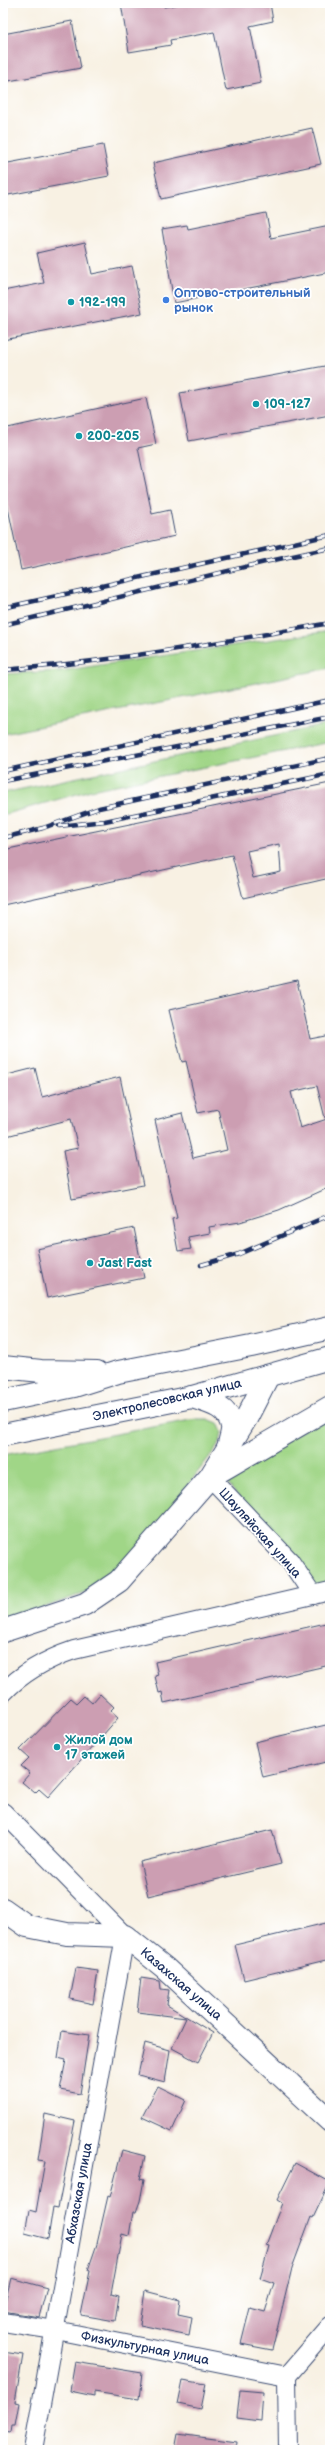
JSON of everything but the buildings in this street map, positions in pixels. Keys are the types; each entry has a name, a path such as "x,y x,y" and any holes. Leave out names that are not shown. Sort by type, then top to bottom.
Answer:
{"main road":[{"path":"3,1401 74,1386 118,1372 263,1344 330,1328"},
{"path":"3,1630 85,1604 119,1581 210,1477 247,1417 268,1376 263,1344"},
{"name":"Электролесовская улица","path":"3,1435 192,1397 330,1358"},
{"path":"3,1367 41,1371 118,1372"},
{"path":"192,1397 215,1403 226,1415 232,1426 228,1448"},
{"path":"210,1477 330,1407"},
{"path":"3,1909 27,1926 67,1934 125,1936"},
{"name":"Казахская улица","path":"125,1936 165,1968 330,2121"}],"street":[{"name":"Шауляйская улица","path":"210,1477 322,1593"},
{"path":"3,1693 31,1669 52,1657 74,1650 322,1593"},
{"path":"3,1812 125,1936"},
{"name":"Абхазская улица","path":"33,2450 125,1936"},
{"name":"Физкультурная улица","path":"3,2322 55,2330 287,2376"},
{"path":"288,2450 287,2376 330,2326"}],"green space":[{"path":"330,631 330,668 3,734 3,674 60,671"},
{"path":"330,724 330,742 91,790 3,815 3,793"},
{"path":"330,1414 330,1584 315,1588 222,1477"},
{"path":"196,1419 208,1419 218,1423 222,1432 220,1443 129,1562 90,1591 3,1622 3,1455"}],"railway":[{"path":"3,608 330,535"},
{"path":"3,625 265,562 330,548"},
{"path":"3,670 126,657 330,623"},
{"path":"3,771 330,700"},
{"path":"3,781 330,717"},
{"path":"3,838 43,828 99,808 330,758"},
{"path":"59,826 105,821 330,774"},
{"path":"201,1265 239,1254 330,1215"}],"place":[{"name":"Оптово-строительный рынок","path":"166,300"},
{"name":"192-199","path":"71,302"},
{"name":"109-127","path":"256,404"},
{"name":"200-205","path":"79,436"},
{"name":"Jast Fast","path":"90,1263"},
{"name":"Жилой дом 17 этажей","path":"57,1747"}]}
